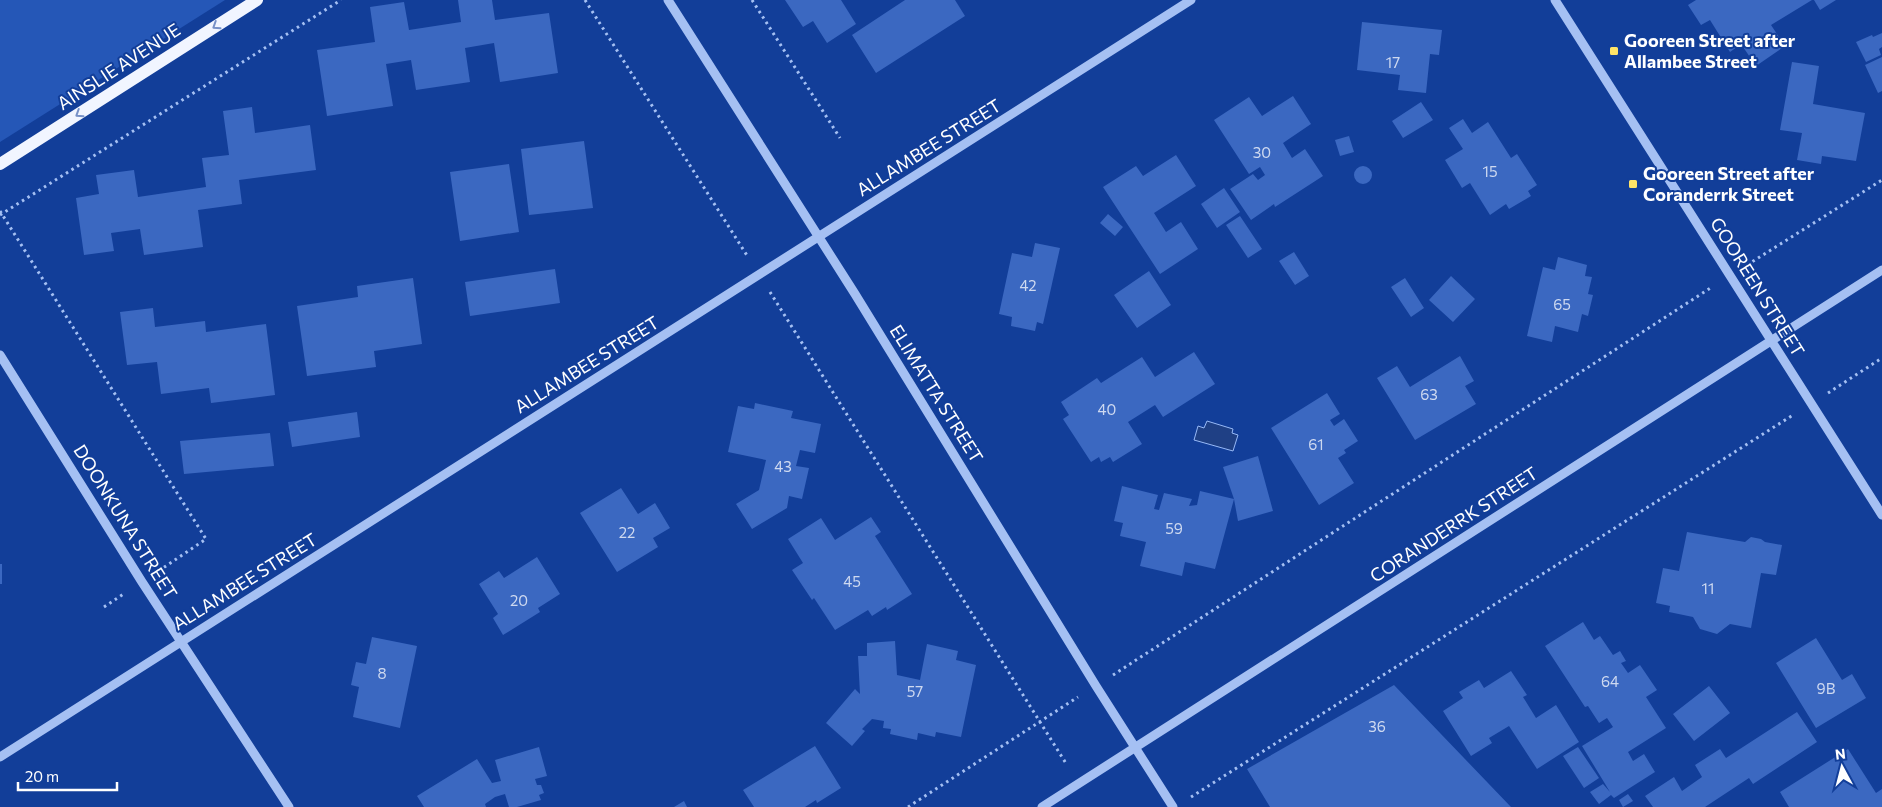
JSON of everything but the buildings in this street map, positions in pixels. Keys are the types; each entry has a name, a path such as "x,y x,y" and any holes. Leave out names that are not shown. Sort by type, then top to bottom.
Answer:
{"main road":[{"name":"AINSLIE AVENUE","path":"0,164 257,0"}],"street":[{"name":"ELIMATTA STREET","path":"668,0 819,237 1096,686 1174,807"},
{"name":"ALLAMBEE STREET","path":"0,757 1191,0"},
{"name":"GOOREEN STREET","path":"1555,0 1882,515"},
{"name":"CORANDERRK STREET","path":"1042,807 1882,270"},
{"name":"DOONKUNA STREET","path":"0,355 181,642 289,807"}],"path":[{"path":"206,539 1,213 341,0"},
{"path":"585,0 1079,784"},
{"path":"752,0 840,138"},
{"path":"908,807 1882,180"},
{"path":"1183,802 1882,358"}],"shaded area":[{"path":"0,0 225,0 0,142"},
{"path":"1207,421 1233,429 1232,433 1238,435 1233,451 1194,440 1198,426 1204,428"}],"place":[{"name":"Gooreen Street after Allambee Street","path":"1614,51"},
{"name":"Gooreen Street after Coranderrk Street","path":"1633,184"}]}
